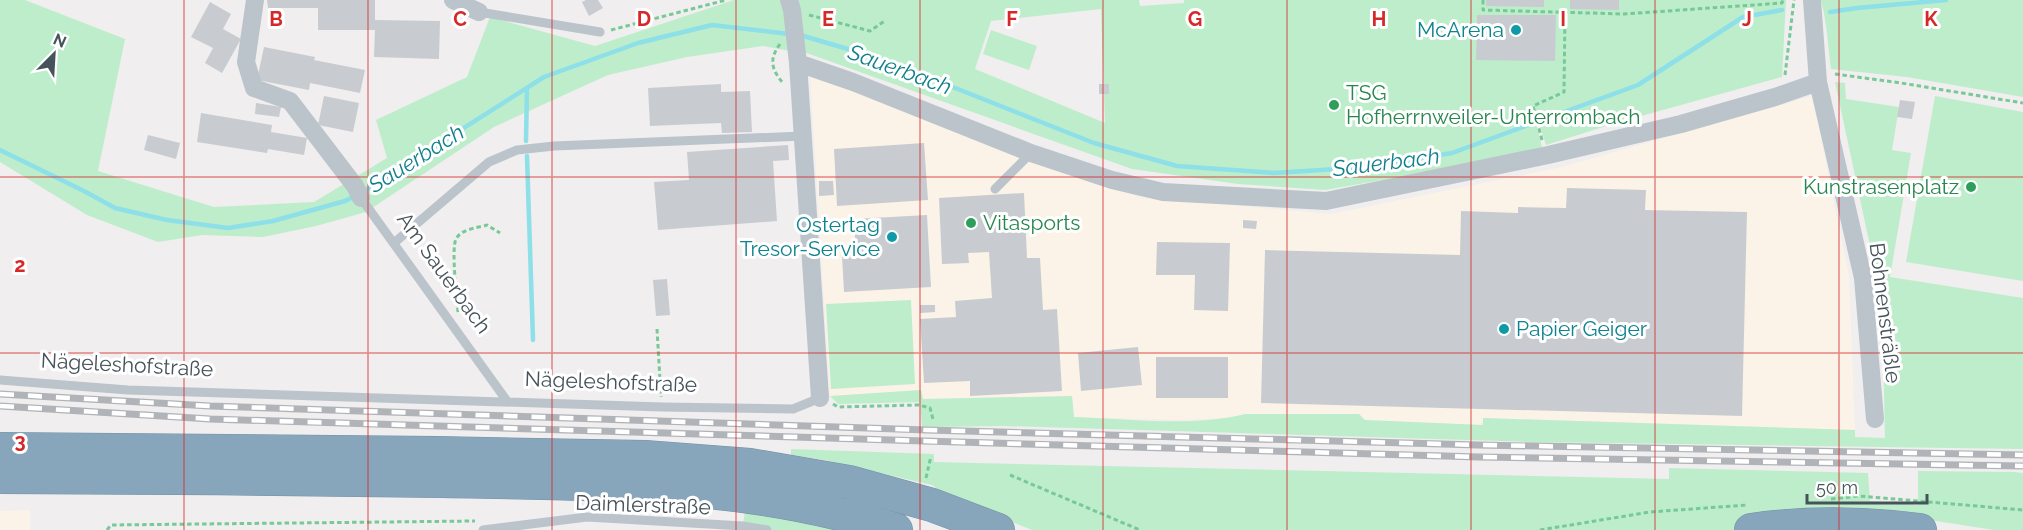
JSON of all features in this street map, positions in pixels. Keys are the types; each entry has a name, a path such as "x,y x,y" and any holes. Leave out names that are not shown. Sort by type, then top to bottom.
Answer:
{"highway":[{"path":"0,449 471,453 645,457 750,465 849,482 932,505 998,530"},
{"path":"0,477 234,478 654,487 726,493 795,505 896,530"},
{"path":"1751,530 1772,527 1870,525 1920,530"}],"street":[{"name":"Am Sauerbach","path":"255,0 246,62 254,88 290,101 358,192"},
{"path":"453,0 478,12"},
{"name":"Bohnensträßle","path":"1812,0 1818,78 1863,278 1875,419"},
{"path":"792,8 803,136 820,398"},
{"path":"797,58 1031,153 1112,180 1163,192 1326,201 1548,155 1681,124 1783,95 1818,78"}],"lane":[{"path":"478,12 600,32"},
{"path":"394,243 489,162 517,150 554,146 803,136"},
{"path":"995,189 1031,153"},
{"name":"Am Sauerbach","path":"358,192 507,402"},
{"name":"Nägeleshofstraße","path":"0,380 128,390 662,408 793,409 820,398"},
{"name":"Daimlerstraße","path":"481,525 587,518 744,526 767,530"}],"path":[{"path":"600,32 726,0"},
{"path":"1483,0 1483,10 1624,14 1782,3 1782,0"},
{"path":"1783,95 1794,0"},
{"path":"792,8 846,26 870,31 886,20"},
{"path":"1541,137 1533,106 1564,92 1565,12"},
{"path":"1818,78 1828,74 1901,82 2023,103"},
{"path":"460,335 454,250 456,239 465,231 487,225 500,233"},
{"path":"657,329 662,408"},
{"path":"820,398 837,407 919,405 930,408 933,419"},
{"path":"924,484 931,456"},
{"path":"1010,475 1140,530"},
{"path":"107,530 111,525 481,525"}],"shaded area":[{"path":"810,75 1139,197 1331,214 1562,167 1812,96 1849,276 1855,430 1484,418 1480,425 1365,420 1359,414 1246,414 1229,418 1179,420 1074,417 1072,396 923,399 921,390 830,396"},
{"path":"30,510 30,530 0,530 0,511"}],"green space":[{"path":"0,0 25,0 125,39 98,171 214,207 314,202 387,158 376,120 467,77 490,17 595,46 734,0 785,0 796,52 763,46 687,57 608,75 494,127 366,212 316,226 263,237 202,235 158,242 87,215 0,162"},
{"name":"TSG Hofherrnweiler-Unterrombach","path":"795,0 1139,0 1140,6 1184,3 1184,0 1786,0 1782,77 1546,145 1536,114 1534,115 1542,147 1479,163 1325,190 1238,184 1132,169 801,51","holes":["1101,9 1105,123 975,69 991,21"]},
{"path":"1821,0 2023,0 2023,97 1907,77 1831,69"},
{"path":"991,30 1037,46 1029,70 983,54"},
{"path":"1835,82 1845,83 1846,99 1899,107 1892,150 1911,153 1890,277 2023,298 2023,449 1534,442 1004,426 922,427 920,402 838,404 830,396 921,390 923,399 1072,396 1074,417 1139,420 1204,420 1245,414 1359,414 1365,420 1483,425 1483,418 1855,430 1855,437 1885,438 1882,302"},
{"name":"Kunstrasenplatz","path":"1935,96 2023,112 2023,281 1906,262"},
{"path":"911,300 915,384 831,389 826,304"},
{"path":"791,449 934,454 934,462 1669,479 1669,468 1868,473 1870,501 1918,505 1918,471 2014,472 2023,473 2023,530 1994,530 1917,518 1914,530 1032,530 944,494 932,485 824,460 791,455"},
{"path":"746,502 870,530 767,530 743,526"}],"building":[{"path":"267,0 375,0 375,20 440,21 439,59 374,57 375,30 318,30 318,8 268,8"},
{"path":"598,0 603,8 589,16 582,2"},
{"path":"1486,0 1544,0 1544,7 1486,6"},
{"path":"1570,0 1619,0 1619,10 1570,9"},
{"path":"210,2 231,14 223,29 241,39 222,73 205,63 213,48 191,37"},
{"name":"McArena","path":"1477,15 1556,15 1555,61 1476,60"},
{"path":"264,47 365,70 360,93 310,83 309,90 257,80"},
{"path":"721,84 721,92 750,91 752,132 722,133 721,123 650,126 648,88"},
{"path":"1099,84 1109,84 1109,94 1099,94"},
{"path":"324,96 359,103 353,132 318,125"},
{"path":"1900,100 1915,102 1912,119 1897,117"},
{"path":"256,103 281,107 279,117 255,114"},
{"path":"201,113 272,125 271,132 307,138 304,155 268,149 267,153 197,142"},
{"path":"148,135 180,143 176,159 144,150"},
{"path":"924,143 928,200 837,206 834,149"},
{"path":"788,145 789,160 773,161 777,221 658,230 654,182 689,180 687,152"},
{"path":"819,181 833,181 834,195 819,196"},
{"name":"Papier Geiger","path":"1567,188 1646,190 1645,210 1747,212 1742,416 1261,403 1265,250 1460,255 1461,211 1518,213 1518,207 1566,208"},
{"path":"1024,193 1027,258 1040,258 1043,310 1057,309 1062,391 970,396 970,381 924,383 920,319 956,317 955,301 992,298 989,252 968,253 969,263 942,264 939,198"},
{"name":"Ostertag Tresor-Service","path":"927,215 931,287 844,292 842,256 856,255 854,219"},
{"path":"1243,220 1257,221 1256,229 1243,228"},
{"path":"1157,242 1230,243 1228,311 1194,310 1195,275 1156,275"},
{"path":"667,279 670,315 656,316 653,280"},
{"path":"920,305 935,305 935,312 920,313"},
{"path":"1138,347 1142,385 1081,391 1078,353"},
{"path":"1156,357 1228,357 1228,398 1156,398"}],"waterway":[{"name":"Sauerbach","path":"1830,12 1946,0"},
{"name":"Sauerbach","path":"800,35 882,59 1094,143 1177,166 1274,173 1367,167 1452,153 1638,85 1743,17 1782,10"},
{"name":"Sauerbach","path":"363,192 544,77 638,43 712,25 789,34"},
{"path":"526,141 527,88"},
{"name":"Sauerbach","path":"0,150 115,208 167,220 228,228 273,221 345,201 355,196"},
{"path":"527,156 533,340"}],"railway":[{"path":"0,394 210,406 927,430 1478,445 2023,455"},
{"path":"0,406 210,419 924,441 1479,457 2023,466"}],"place":[{"name":"McArena","path":"1516,30"},
{"name":"TSG Hofherrnweiler-Unterrombach","path":"1334,105"},
{"name":"Kunstrasenplatz","path":"1971,187"},
{"name":"Vitasports","path":"971,223"},
{"name":"Ostertag Tresor-Service","path":"892,237"},
{"name":"Papier Geiger","path":"1504,329"}]}
